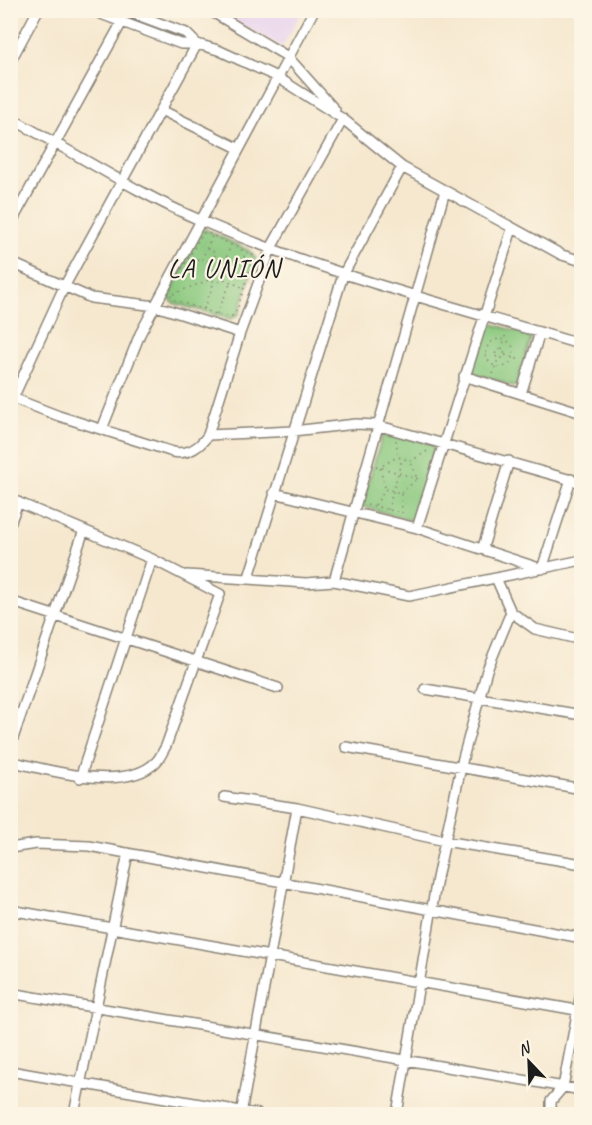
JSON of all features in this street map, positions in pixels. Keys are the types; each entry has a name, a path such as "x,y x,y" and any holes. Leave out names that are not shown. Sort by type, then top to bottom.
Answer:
{"street":[{"path":"10,62 38,10"},
{"path":"90,10 181,44 197,44 218,50 277,77 343,119 402,167 512,229 562,255 582,261"},
{"path":"124,10 186,33 197,44"},
{"path":"209,10 288,57 343,119"},
{"path":"102,429 140,334 314,10"},
{"path":"10,225 54,141 122,22"},
{"path":"197,44 64,287 12,397 58,416 177,453 194,448 208,435 240,333 271,248 343,119"},
{"path":"161,110 238,148"},
{"path":"10,118 200,220 344,275 582,345"},
{"path":"249,577 293,431 344,275 402,167"},
{"path":"334,581 356,511 376,425 445,191"},
{"path":"417,528 442,442 512,229"},
{"path":"10,262 91,298 156,306 240,333"},
{"path":"521,394 540,332"},
{"path":"464,376 582,413"},
{"path":"208,435 293,431 356,424 376,425 582,483"},
{"path":"483,547 509,461"},
{"path":"542,569 571,480"},
{"path":"274,493 356,511 417,528 483,547 542,569"},
{"path":"10,524 14,501 152,559 220,594 166,746 156,762 137,774 80,778 10,760"},
{"path":"10,747 84,530"},
{"path":"80,778 152,559"},
{"path":"183,574 249,577 306,583 334,581 409,596 582,560"},
{"path":"496,578 511,612 535,629 582,640"},
{"path":"10,601 278,688"},
{"path":"397,1114 432,910 461,768 491,659 511,612"},
{"path":"425,689 582,715"},
{"path":"346,747 582,789"},
{"path":"224,797 297,808 445,841 582,864"},
{"path":"242,1113 297,808"},
{"path":"10,848 36,844 89,846 582,938"},
{"path":"74,1114 128,853"},
{"path":"10,910 113,926 579,1011"},
{"path":"551,1114 551,1101 563,1087 582,988"},
{"path":"10,993 582,1090"},
{"path":"10,1071 258,1114"}],"path":[{"path":"208,232 231,244 249,253 254,259 235,313 229,316 217,314 176,300 171,295 171,288 201,234 208,232"},
{"path":"202,259 213,235"},
{"path":"223,279 222,270 231,244"},
{"path":"207,249 216,253 211,263"},
{"path":"214,269 222,270 249,253"},
{"path":"186,261 202,259 211,263 214,269"},
{"path":"214,269 210,272 211,279 215,282"},
{"path":"156,306 171,295 211,279"},
{"path":"204,310 215,282 223,279 244,289"},
{"path":"217,314 231,282"},
{"path":"495,353 501,350 507,329"},
{"path":"504,340 511,345 513,357 504,366 495,366 489,361 487,350 492,342 504,340"},
{"path":"480,348 495,353 498,358"},
{"path":"501,350 504,354 522,360 519,368"},
{"path":"492,378 498,358 504,354"},
{"path":"396,436 398,457"},
{"path":"423,445 432,448"},
{"path":"428,459 432,448"},
{"path":"411,461 432,448"},
{"path":"380,467 398,457 411,461"},
{"path":"388,510 402,458"},
{"path":"411,461 417,479"},
{"path":"375,466 422,480"},
{"path":"375,506 386,489 380,467"},
{"path":"400,493 417,479"},
{"path":"386,489 400,493"},
{"path":"364,503 402,514 400,493"}],"shaded area":[{"path":"219,11 302,11 282,47"}],"green space":[{"path":"205,229 250,251 256,259 239,314 231,319 173,303 169,298 196,234"},
{"path":"487,322 532,336 516,387 470,372"},
{"path":"384,430 435,445 413,521 361,506"}],"district":[{"name":"LA UNIÓN","path":"224,268"}]}
